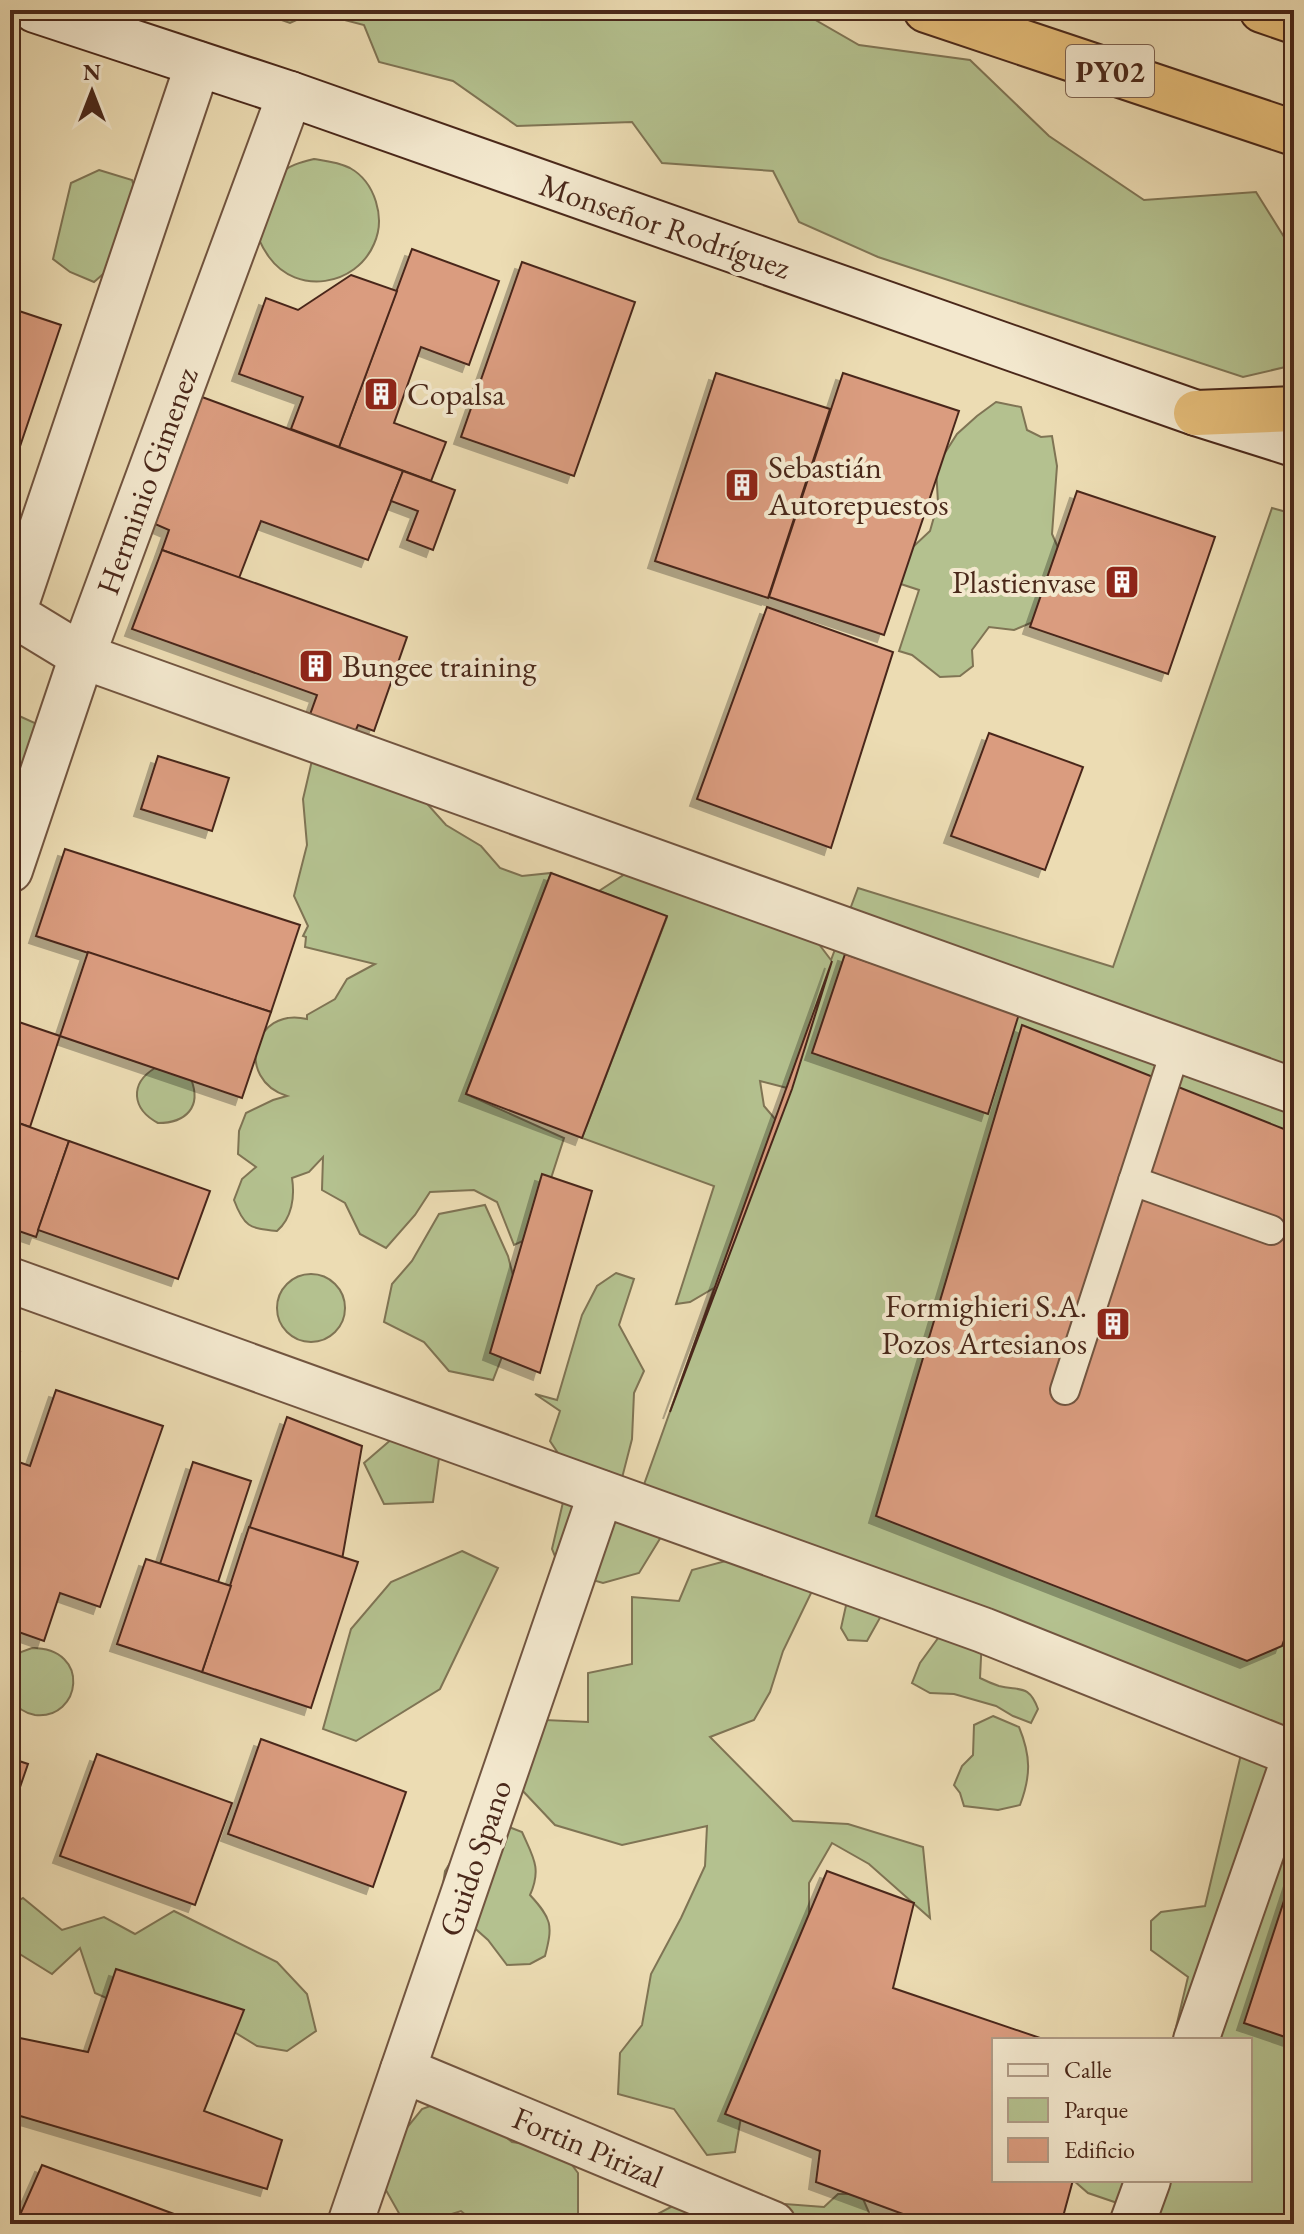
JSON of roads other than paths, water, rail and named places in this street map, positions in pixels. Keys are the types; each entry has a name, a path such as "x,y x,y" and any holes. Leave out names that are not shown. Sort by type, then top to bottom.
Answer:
{"highway":[{"name":"PY02","path":"926,10 1294,133"},
{"path":"1262,10 1294,21"},
{"path":"1196,413 1294,409"}],"street":[{"name":"Monseñor Rodríguez","path":"35,10 290,94 1196,413 1294,444"},
{"path":"198,64 11,618 82,656 1294,1091"},
{"name":"Herminio Gimenez","path":"10,870 82,656 290,94"},
{"path":"10,1280 983,1630 1294,1756 1197,2038"},
{"name":"Guido Spano","path":"350,2224 601,1493"},
{"name":"Fortin Pirizal","path":"403,2070 773,2224"},
{"path":"1132,2224 1147,2182"}],"lane":[{"path":"1065,1390 1176,1049"},
{"path":"1133,1181 1271,1230"}],"place":[{"name":"Copalsa","path":"381,394"},
{"name":"Sebastián Autorepuestos","path":"742,485"},
{"name":"Plastienvase","path":"1122,582"},
{"name":"Bungee training","path":"316,666"},
{"name":"Formighieri S.A. Pozos Artesianos","path":"1113,1324"}]}
